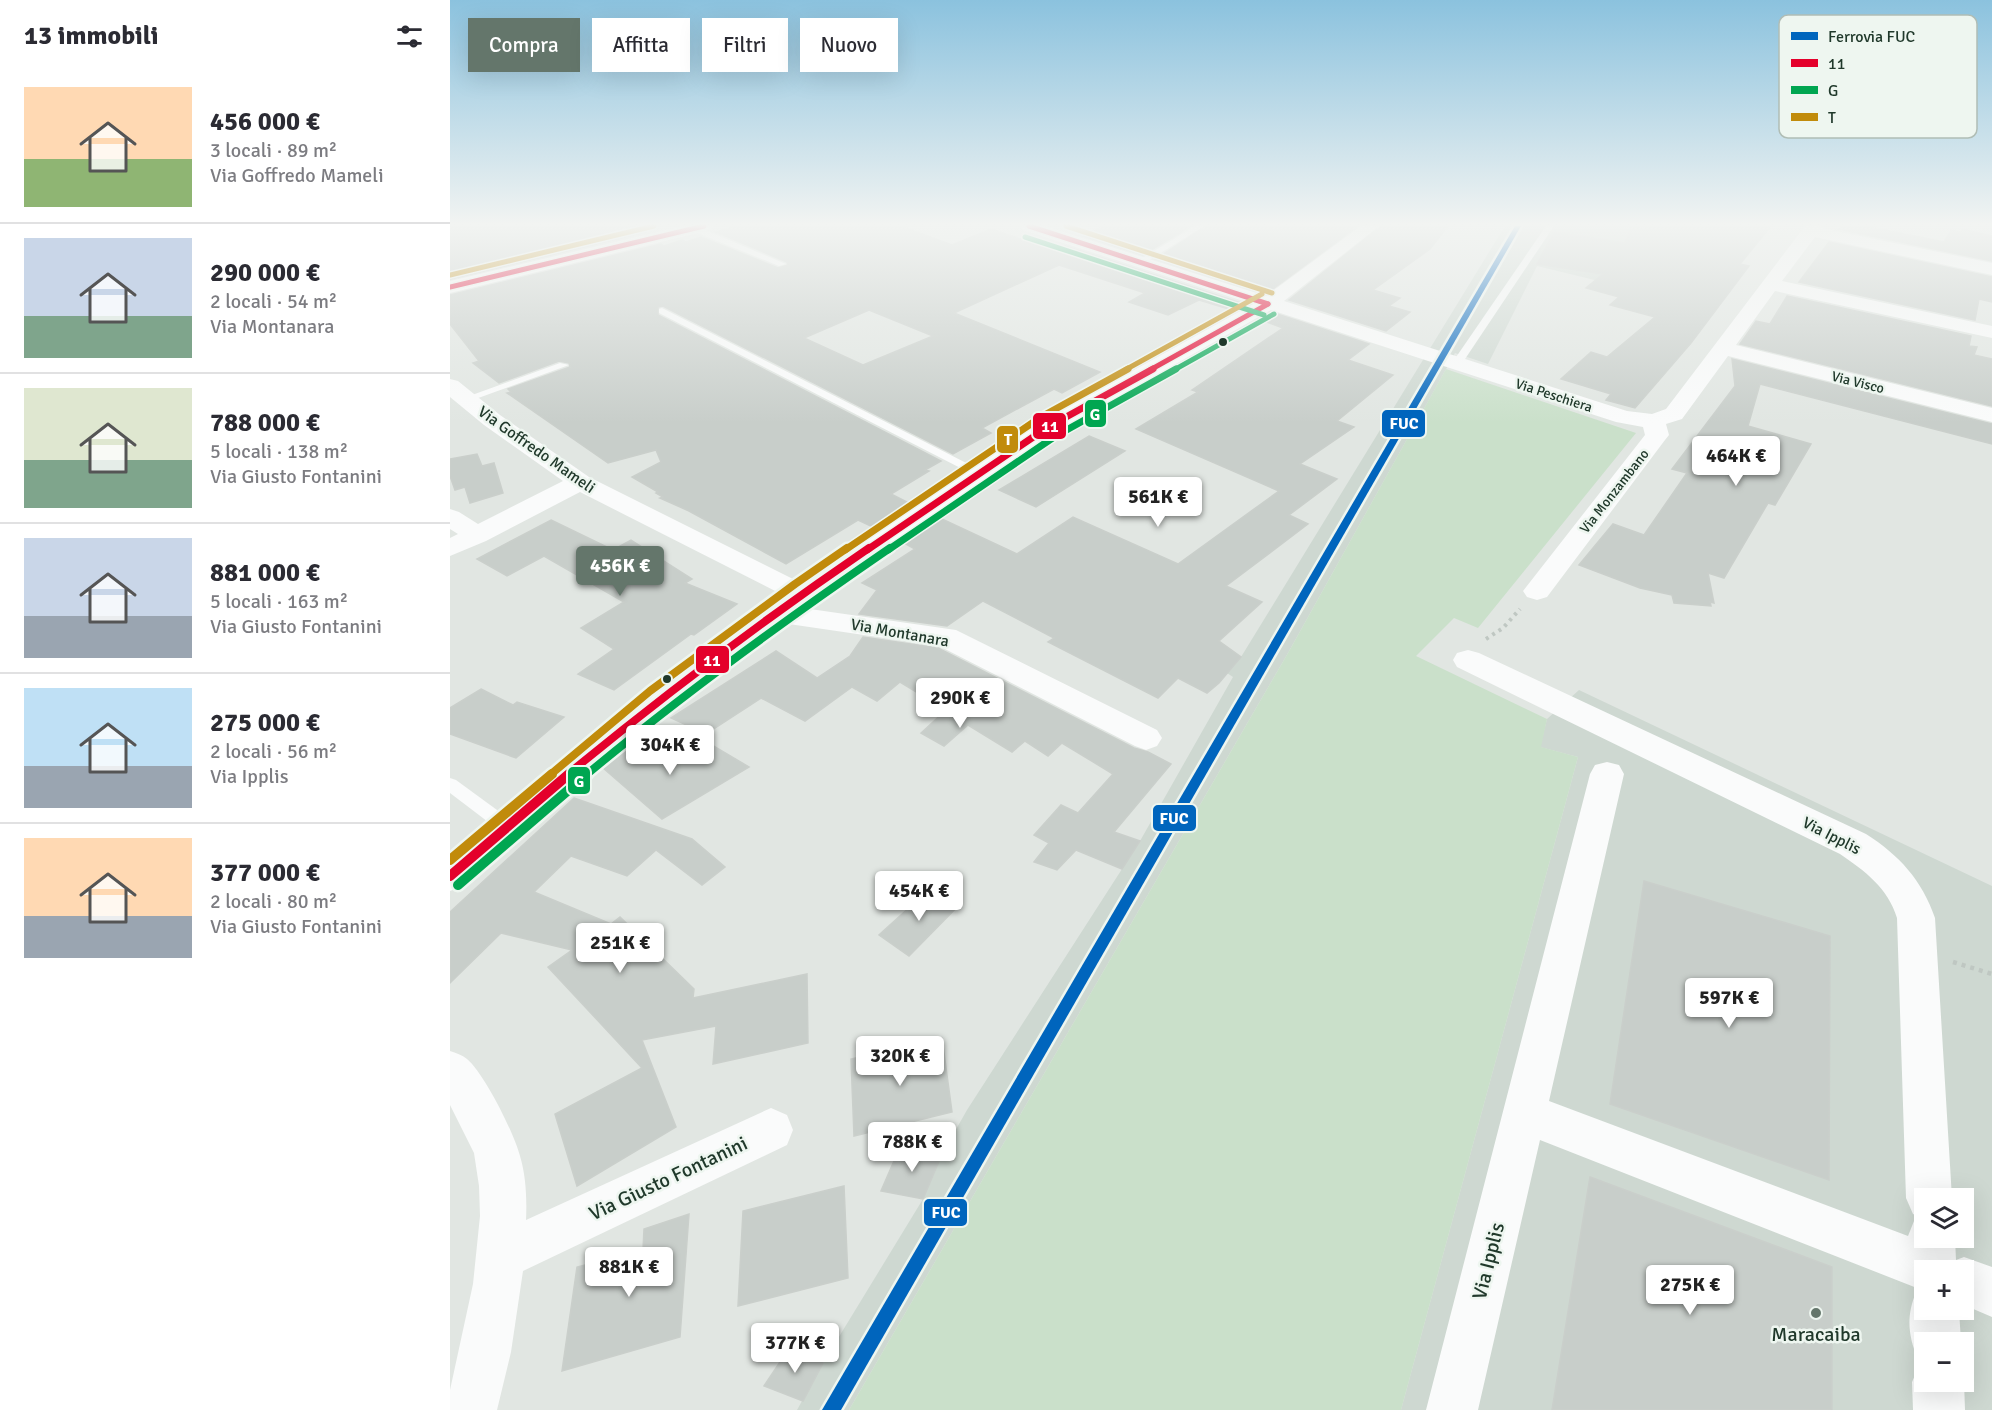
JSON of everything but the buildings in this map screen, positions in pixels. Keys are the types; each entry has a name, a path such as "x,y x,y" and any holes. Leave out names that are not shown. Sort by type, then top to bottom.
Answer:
{"street":[{"name":"Via Peschiera","path":"1231,292 1624,417 1653,421"},
{"path":"450,876 506,826 658,700 802,594 1048,427 1268,304 1284,292"},
{"path":"1653,421 1674,414 1767,292"},
{"path":"1804,292 1992,332"},
{"name":"Via Visco","path":"1725,349 1992,416"},
{"name":"Via Goffredo Mameli","path":"458,393 580,482 802,594"},
{"name":"Via Monzambano","path":"1537,591 1657,435 1653,421"},
{"path":"450,548 580,482"},
{"path":"451,519 477,535"},
{"name":"Via Montanara","path":"776,613 946,637 1146,738"},
{"name":"Via Ipplis","path":"1479,647 1845,840 1868,853 1900,883 1912,901 1916,918 1929,1188"},
{"name":"Via Ipplis","path":"1452,1410 1607,774"},
{"path":"450,1071 463,1084 498,1157 504,1205 500,1257 485,1356 471,1410"},
{"path":"1524,1113 1914,1263"},
{"name":"Via Giusto Fontanini","path":"500,1257 771,1130"},
{"path":"1974,1285 1992,1292"},
{"path":"1938,1392 1939,1410"}],"lane":[{"path":"1457,363 1505,292"},
{"path":"662,310 978,473"},
{"name":"Via Goffredo Mameli","path":"458,393 564,365"},
{"path":"450,784 506,826"}],"path":[{"path":"1479,647 1503,628 1537,591"}],"shaded area":[{"path":"1465,292 1524,292 1488,364 1455,353 1288,653 849,1410 797,1410 923,1199 942,1154 967,1110 1140,841 1233,677 1227,673 1241,657"},
{"path":"1579,690 1992,886 1992,1410 1401,1410 1578,757 1540,747 1547,719"}],"green space":[{"path":"1446,369 1636,433 1478,628 1454,618 1416,656 1547,719 1541,747 1578,757 1401,1410 849,1410 1288,653"}],"rail line":[{"name":"FUC","path":"831,1410 1480,292"}],"transit line":[{"name":"G","path":"1193,292 1264,315"},
{"name":"11","path":"1231,292 1268,304"},
{"name":"T","path":"450,860 650,691 795,584 1041,417 1262,294"},
{"name":"11","path":"450,876 506,826 658,700 802,594 1048,427 1268,304"},
{"name":"G","path":"458,885 514,835 665,709 809,604 1054,437 1274,314"}],"place":[{"name":"Maracaiba","path":"1816,1313"}]}
